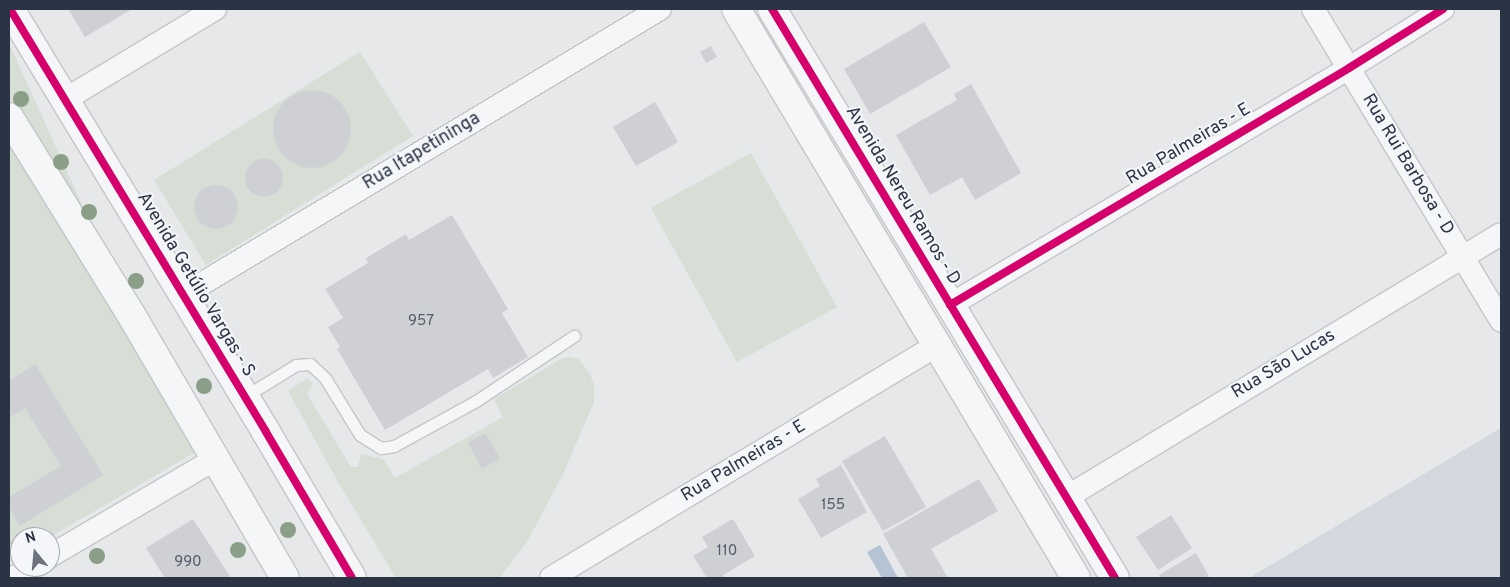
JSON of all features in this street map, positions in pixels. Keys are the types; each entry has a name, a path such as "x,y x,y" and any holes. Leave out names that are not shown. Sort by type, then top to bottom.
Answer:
{"street":[{"name":"Avenida Getúlio Vargas - S","path":"10,9 66,99 352,578"},
{"path":"66,99 215,9"},
{"name":"Rua Itapetininga","path":"183,295 660,9"},
{"path":"736,9 937,345 1068,575"},
{"name":"Avenida Nereu Ramos - D","path":"772,9 1114,578"},
{"name":"Rua Rui Barbosa - D","path":"1313,9 1501,322"},
{"name":"Rua Palmeiras - E","path":"950,305 1349,68 1443,9"},
{"path":"9,116 217,458 285,578"},
{"name":"Rua São Lucas","path":"1066,497 1501,234"},
{"name":"Rua Palmeiras - E","path":"551,578 937,345"},
{"path":"60,550 217,458"}],"lane":[{"path":"244,397 296,365 310,364 325,378 360,435 381,448 394,446 476,401 574,336"}],"shaded area":[{"path":"9,43 194,453 60,531 60,527 10,527 9,562"},
{"path":"360,52 413,136 206,265 154,180"},
{"path":"751,153 837,307 737,362 651,208"},
{"path":"569,357 579,359 590,374 594,385 594,402 563,474 527,542 499,578 396,578 338,482 288,391 308,378 313,384 307,394 351,467 358,467 361,454 383,459 395,478 503,417 494,399 561,359"},
{"path":"1501,428 1501,578 1249,578"}],"water":[{"path":"880,545 898,578 882,578 867,552"}],"building":[{"path":"68,9 132,9 85,37"},
{"path":"924,22 951,67 870,114 844,69"},
{"path":"711,46 717,57 706,63 700,52"},
{"path":"971,84 1021,173 975,200 962,177 930,195 896,135 957,100 954,94"},
{"path":"304,90 320,90 334,96 345,107 351,121 351,137 345,151 334,162 320,168 304,168 290,162 279,151 273,137 273,121 279,107 290,96"},
{"path":"655,102 678,142 636,166 613,127"},
{"path":"264,159 278,164 283,178 278,192 264,197 250,192 245,178 250,164"},
{"path":"216,185 228,189 234,195 238,207 234,219 228,225 216,229 204,225 198,219 194,207 198,195 204,189"},
{"path":"452,215 508,309 502,313 528,357 493,378 488,369 385,430 337,349 340,347 328,327 343,318 325,289 368,263 366,258 406,234 409,240"},
{"path":"35,364 103,475 20,526 9,507 9,497 61,466 25,408 9,418 9,381"},
{"path":"485,433 500,458 482,469 468,443"},
{"path":"885,436 926,507 883,531 842,461"},
{"path":"841,465 867,512 821,538 798,499 820,486 816,479"},
{"path":"979,479 998,511 931,549 948,578 908,578 883,534"},
{"path":"1171,515 1192,548 1158,570 1136,537"},
{"path":"193,519 231,578 165,578 146,548"},
{"path":"733,519 755,556 723,575 725,578 707,578 693,556 708,547 702,537"},
{"path":"1196,553 1210,578 1161,578 1159,575"}],"cycle path":[{"path":"10,9 266,432 352,578"},
{"path":"772,9 1115,578"},
{"path":"950,305 1349,68 1443,9"}]}
